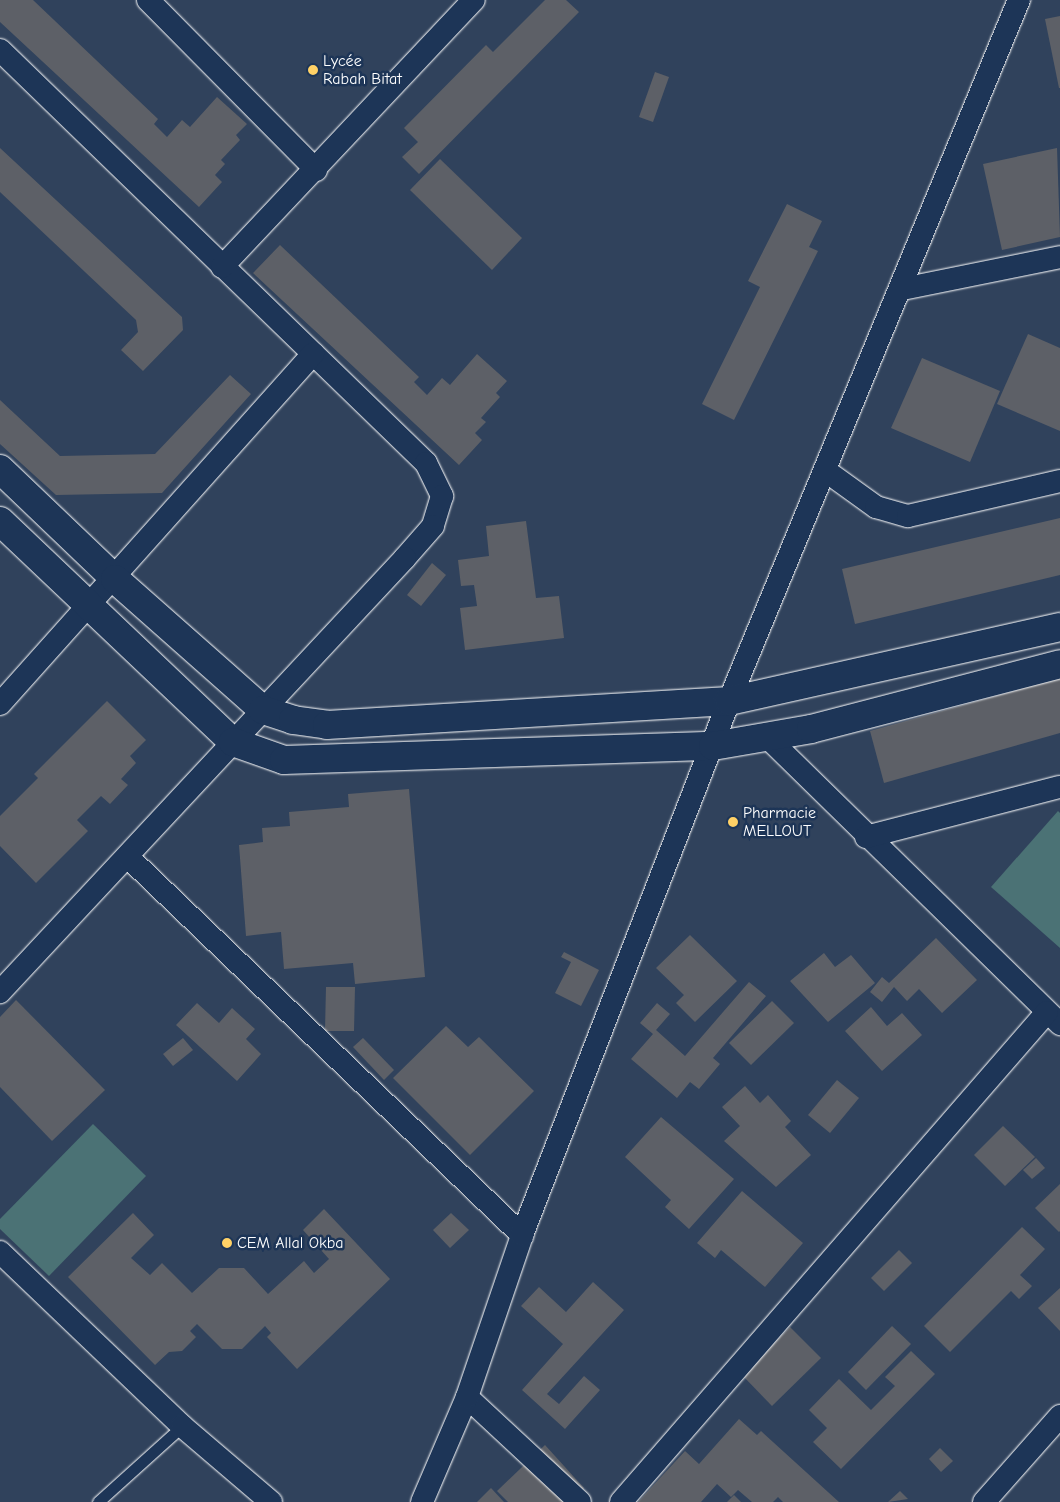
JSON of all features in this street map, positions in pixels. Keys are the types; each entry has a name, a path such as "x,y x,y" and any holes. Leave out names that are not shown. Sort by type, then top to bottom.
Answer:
{"street":[{"path":"148,0 316,170"},
{"path":"222,267 316,170 474,0"},
{"path":"422,1502 467,1397 522,1235 713,746 729,700 902,289 1019,0"},
{"path":"0,50 426,463 442,496 433,526 233,742 129,858 2,985"},
{"path":"902,289 1060,257"},
{"path":"0,704 86,602 115,579 313,354"},
{"path":"0,468 115,579 263,710 327,725 729,700 1060,627"},
{"path":"826,471 876,507 908,516 1060,481"},
{"path":"0,522 233,742 284,760 713,746 766,736 1060,664"},
{"path":"621,1502 1054,1018 866,837 766,736"},
{"path":"866,837 1060,787"},
{"path":"129,858 522,1235"},
{"path":"0,1252 182,1426 271,1502"},
{"path":"467,1397 580,1502"},
{"path":"984,1502 1060,1416"}],"lane":[{"path":"98,1502 182,1426"}],"green space":[{"path":"1058,811 1060,813 1060,948 991,887"},
{"path":"93,1124 146,1176 49,1276 0,1229 0,1219"}],"building":[{"path":"0,0 33,0 158,119 154,124 167,137 182,120 190,127 217,97 247,124 236,135 240,140 221,160 225,164 215,175 222,182 199,207 0,22"},
{"path":"545,0 566,0 579,12 419,174 402,157 418,142 404,128 486,45 493,52"},
{"path":"1060,16 1060,88 1059,88 1045,19"},
{"path":"655,72 669,77 653,122 639,117"},
{"path":"0,148 182,317 183,330 143,371 121,350 138,332 136,320 0,192"},
{"path":"1057,148 1060,237 1002,250 983,164"},
{"path":"440,159 522,238 492,270 410,190"},
{"path":"787,204 822,221 809,247 818,251 734,420 702,404 760,287 748,281"},
{"path":"280,245 419,377 414,382 427,395 442,378 450,385 477,354 507,381 496,393 500,397 481,418 486,422 475,433 482,440 459,465 253,273"},
{"path":"1028,334 1060,348 1060,431 997,404"},
{"path":"922,358 1000,391 970,462 891,428"},
{"path":"230,375 251,394 162,493 56,495 0,444 0,400 60,456 155,454"},
{"path":"1060,518 1060,575 855,624 842,569"},
{"path":"526,521 536,598 559,596 564,638 465,650 460,608 477,606 474,585 461,586 458,560 489,556 486,526"},
{"path":"432,563 446,575 421,606 407,595"},
{"path":"1060,678 1060,733 884,783 870,731"},
{"path":"107,701 146,740 130,756 136,763 121,779 128,785 110,804 101,796 77,820 88,831 36,883 0,846 0,816 38,778 34,774"},
{"path":"409,789 425,977 355,984 353,963 284,969 281,932 246,936 239,845 263,842 262,828 290,826 289,812 349,807 348,794"},
{"path":"690,935 737,981 695,1022 676,1003 684,995 656,968"},
{"path":"936,938 977,980 942,1013 919,989 907,1001 894,987 882,1002 870,992 882,977 889,983"},
{"path":"564,952 599,970 581,1006 555,993 571,962 561,957"},
{"path":"824,953 835,967 851,955 875,983 828,1022 790,981"},
{"path":"749,982 766,996 713,1058 720,1064 699,1089 690,1082 677,1098 631,1059 653,1034 640,1023 657,1003 670,1014 656,1030 685,1056"},
{"path":"326,987 355,987 354,1031 325,1031"},
{"path":"16,1000 105,1090 52,1141 0,1087 0,1017"},
{"path":"772,1001 794,1023 751,1065 729,1043"},
{"path":"197,1003 219,1023 232,1008 255,1029 246,1039 261,1054 237,1081 176,1025"},
{"path":"871,1007 887,1026 902,1013 922,1035 882,1071 845,1031"},
{"path":"446,1026 468,1047 479,1037 534,1091 470,1155 393,1078"},
{"path":"183,1038 193,1050 173,1066 163,1054"},
{"path":"363,1038 394,1070 384,1080 353,1047"},
{"path":"837,1080 859,1098 830,1133 808,1115"},
{"path":"745,1086 760,1103 768,1095 791,1121 785,1127 811,1155 776,1187 724,1141 740,1126 722,1107"},
{"path":"661,1117 734,1179 689,1229 665,1207 671,1200 625,1157"},
{"path":"1003,1126 1035,1157 1005,1186 974,1155"},
{"path":"1036,1158 1045,1168 1032,1179 1023,1170"},
{"path":"1060,1184 1060,1231 1059,1232 1035,1208"},
{"path":"742,1191 803,1243 765,1287 721,1250 715,1258 697,1243"},
{"path":"324,1209 390,1279 297,1369 267,1337 271,1333 265,1326 242,1349 222,1349 197,1324 190,1331 196,1337 182,1351 169,1352 155,1365 68,1277 133,1213 154,1235 131,1258 150,1275 162,1263 192,1293 219,1268 244,1268 268,1294 304,1261 314,1273 329,1259 303,1230"},
{"path":"451,1213 469,1230 450,1248 433,1230"},
{"path":"1022,1227 1045,1249 1020,1275 1032,1286 1019,1299 1011,1291 950,1352 924,1326"},
{"path":"899,1250 912,1263 884,1291 871,1278"},
{"path":"593,1282 624,1310 547,1394 559,1404 584,1376 600,1390 565,1429 522,1390 563,1344 521,1306 539,1287 566,1312"},
{"path":"1060,1288 1060,1331 1038,1308"},
{"path":"892,1326 911,1344 866,1390 848,1372"},
{"path":"790,1327 821,1358 772,1406 742,1375"},
{"path":"911,1351 935,1374 841,1469 813,1442 827,1428 809,1410 839,1379 871,1410 895,1386 885,1377"},
{"path":"739,1419 757,1435 761,1431 839,1502 783,1502 778,1497 773,1502 752,1502 738,1490 731,1497 717,1484 701,1502 638,1502 685,1451 699,1464"},
{"path":"545,1445 584,1488 573,1502 508,1502 497,1491"},
{"path":"940,1448 953,1461 941,1472 929,1459"},
{"path":"491,1488 504,1502 477,1502"},
{"path":"900,1491 908,1499 888,1502"},
{"path":"734,1495 741,1502 727,1502"}],"place":[{"name":"Lycée Rabah Bitat","path":"313,70"},
{"name":"Pharmacie MELLOUT","path":"733,822"},
{"name":"CEM Allal Okba","path":"227,1243"}]}
